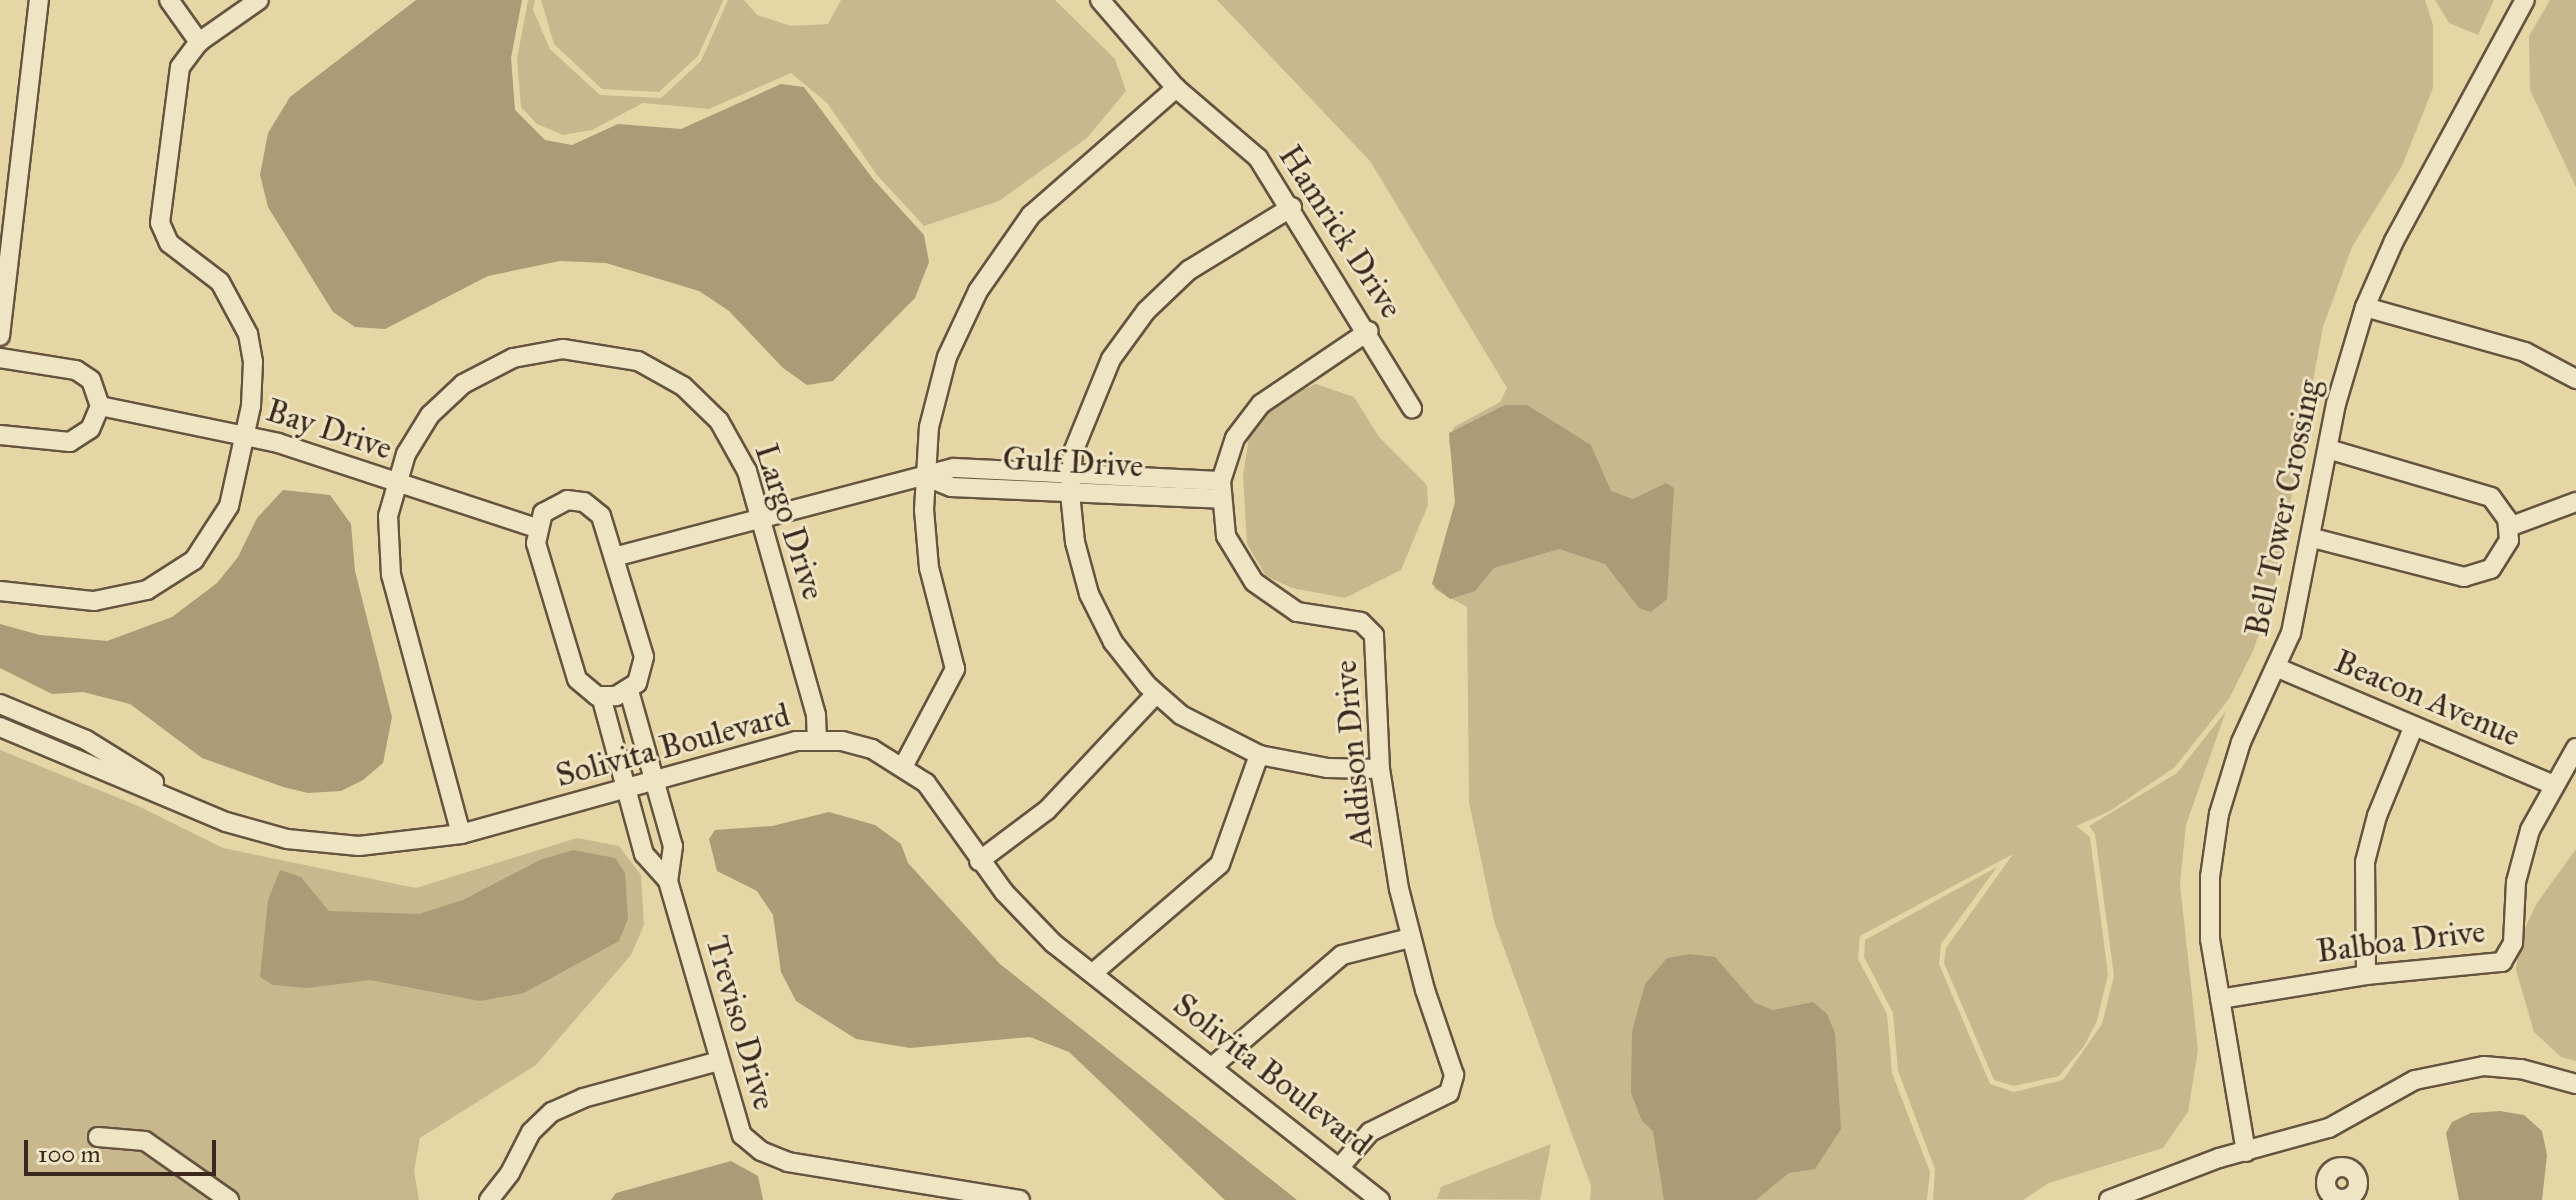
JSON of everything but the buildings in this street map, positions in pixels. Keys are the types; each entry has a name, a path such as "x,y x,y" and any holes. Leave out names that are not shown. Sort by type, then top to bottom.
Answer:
{"street":[{"path":"0,336 7,204 39,0"},
{"path":"169,0 199,42"},
{"path":"0,591 111,600 174,575 203,549 222,520 246,434 253,362 243,321 220,282 169,243 160,223 176,80 199,42 259,0"},
{"name":"Hamrick Drive","path":"1100,0 1176,88 1243,143 1292,207 1369,331 1412,408"},
{"name":"Bell Tower Crossing","path":"2246,1152 2209,924 2213,845 2241,742 2278,668 2302,593 2345,366 2365,307 2394,241 2525,0"},
{"path":"904,765 955,669 929,568 924,476 935,392 947,357 998,258 1069,176 1176,88"},
{"path":"1292,207 1189,270 1146,311 1096,385 1070,484 1078,559 1095,611 1123,657 1156,694 1199,727 1259,755 1316,767 1380,769"},
{"path":"2365,307 2525,352 2576,379"},
{"path":"1221,490 1235,438 1261,404 1369,331"},
{"name":"Largo Drive","path":"461,834 391,575 386,534 395,483 421,427 463,384 513,358 588,350 649,367 702,402 741,456 816,715 817,740"},
{"path":"0,358 76,370 91,380 100,406 90,429 70,442 0,435"},
{"name":"Bay Drive","path":"100,406 246,434 536,528"},
{"path":"2313,538 2471,577 2501,559 2509,527 2501,507 2478,490 2328,449"},
{"name":"Gulf Drive","path":"614,557 760,516 954,468 1070,484 1221,490"},
{"name":"Addison Drive","path":"1221,490 1232,548 1264,592 1297,612 1361,622 1371,630 1380,769 1410,938 1454,1075 1452,1088 1370,1132 1340,1167"},
{"path":"584,502 601,516 644,657 642,674 629,691 601,696 577,679 536,543 536,528 557,503 584,502"},
{"path":"2509,527 2576,502"},
{"name":"Beacon Avenue","path":"2278,668 2553,785"},
{"name":"Treviso Drive","path":"629,691 674,852 668,881 742,1135 761,1151 788,1162 937,1193 1020,1200"},
{"path":"979,861 1047,810 1156,694"},
{"name":"Treviso Drive","path":"601,696 647,859 668,881"},
{"name":"Solivita Boulevard","path":"0,704 86,740 197,809"},
{"path":"2366,975 2365,862 2377,816 2414,726"},
{"name":"Solivita Boulevard","path":"0,727 256,831 338,846 391,845 461,834 655,780 817,740 857,744 904,765 936,794 979,861 1027,918 1380,1200"},
{"name":"Balboa Drive","path":"2220,999 2366,975 2495,965 2508,957 2522,856 2553,785 2576,748"},
{"path":"1093,973 1225,858 1259,755"},
{"path":"1213,1066 1342,955 1410,938"},
{"path":"489,1200 510,1173 531,1132 552,1112 583,1098 719,1061"},
{"path":"2109,1200 2246,1152 2329,1128 2390,1091 2451,1071 2521,1069 2576,1084"},
{"path":"98,1137 145,1141 229,1200"}],"shaded area":[{"path":"416,0 522,0 511,58 515,110 545,140 572,145 618,124 681,129 781,84 804,87 873,179 924,235 929,262 915,298 833,381 807,385 783,368 729,311 699,291 606,263 560,261 488,276 385,329 355,327 333,312 268,207 260,175 268,133 290,97"},
{"path":"528,0 535,0 533,10 550,49 600,95 661,98 701,61 728,0 744,0 757,15 791,26 828,24 841,0 1055,0 1115,59 1126,91 1087,138 999,201 924,226 877,175 827,103 791,73 709,109 643,103 592,130 563,135 537,124 521,107 517,59"},
{"path":"541,0 723,1 698,56 659,92 602,89 554,44"},
{"path":"1217,0 2425,0 2433,25 2433,88 2402,166 2352,247 2323,327 2273,595 2253,651 2229,699 2175,767 2110,811 2076,826 2090,837 2108,974 2097,1021 2084,1046 2059,1076 2014,1086 1994,1080 1944,963 1946,948 2013,854 1860,936 1858,959 1887,1014 1892,1073 1930,1172 1927,1200 1590,1200 1591,1186 1494,921 1469,802 1467,607 1434,589 1454,522 1456,483 1449,441 1454,427 1500,402 1507,388 1370,161"},
{"path":"2435,0 2494,0 2478,35 2449,23"},
{"path":"2550,0 2576,0 2576,187 2530,90 2529,36"},
{"path":"1316,384 1354,397 1379,437 1427,485 1428,505 1401,570 1345,598 1292,588 1266,576 1247,544 1243,476 1249,437 1272,403"},
{"path":"1505,405 1527,405 1591,445 1611,491 1633,499 1666,483 1674,488 1667,599 1651,612 1639,608 1605,564 1559,549 1494,568 1475,591 1450,599 1432,584 1455,502 1449,433"},
{"path":"283,490 330,495 351,524 355,571 392,717 383,763 363,780 341,791 308,793 283,787 202,758 130,704 83,692 52,694 0,668 0,624 40,635 107,641 172,617 217,583 238,557 257,518"},
{"path":"2226,711 2186,825 2180,884 2198,1050 2188,1112 2163,1148 2049,1183 2023,1200 1933,1200 1935,1169 1898,1071 1893,1013 1864,957 1865,940 1997,867 1941,944 1939,964 1990,1084 2014,1092 2063,1080 2102,1024 2114,976 2095,834 2089,826 2177,773"},
{"path":"0,750 136,805 223,848 416,888 577,838 619,846 641,875 644,925 631,955 536,1065 420,1138 414,1171 419,1200 0,1200"},
{"path":"829,812 875,825 901,844 908,863 1000,964 1297,1200 1225,1200 1069,1052 1030,1037 910,1048 856,1039 796,1001 781,972 773,915 757,891 717,871 709,839 715,830 772,826"},
{"path":"2576,849 2576,1061 2561,1057 2534,1032 2516,970 2519,940 2537,903"},
{"path":"573,850 615,858 625,873 628,919 619,941 524,993 480,1001 370,980 307,988 273,985 260,977 268,900 280,870 301,877 329,911 419,914 463,900 540,860"},
{"path":"1690,954 1715,957 1755,1003 1773,1010 1813,1002 1827,1014 1835,1033 1841,1129 1815,1169 1789,1173 1756,1200 1664,1200 1653,1131 1642,1121 1631,1093 1632,1032 1645,984 1667,958"},
{"path":"2500,1111 2524,1115 2542,1131 2547,1155 2542,1200 2459,1200 2446,1133 2452,1122 2471,1113"},
{"path":"1551,1144 1540,1200 1437,1199 1441,1187"},
{"path":"731,1161 758,1176 763,1200 611,1200 616,1193"}]}
